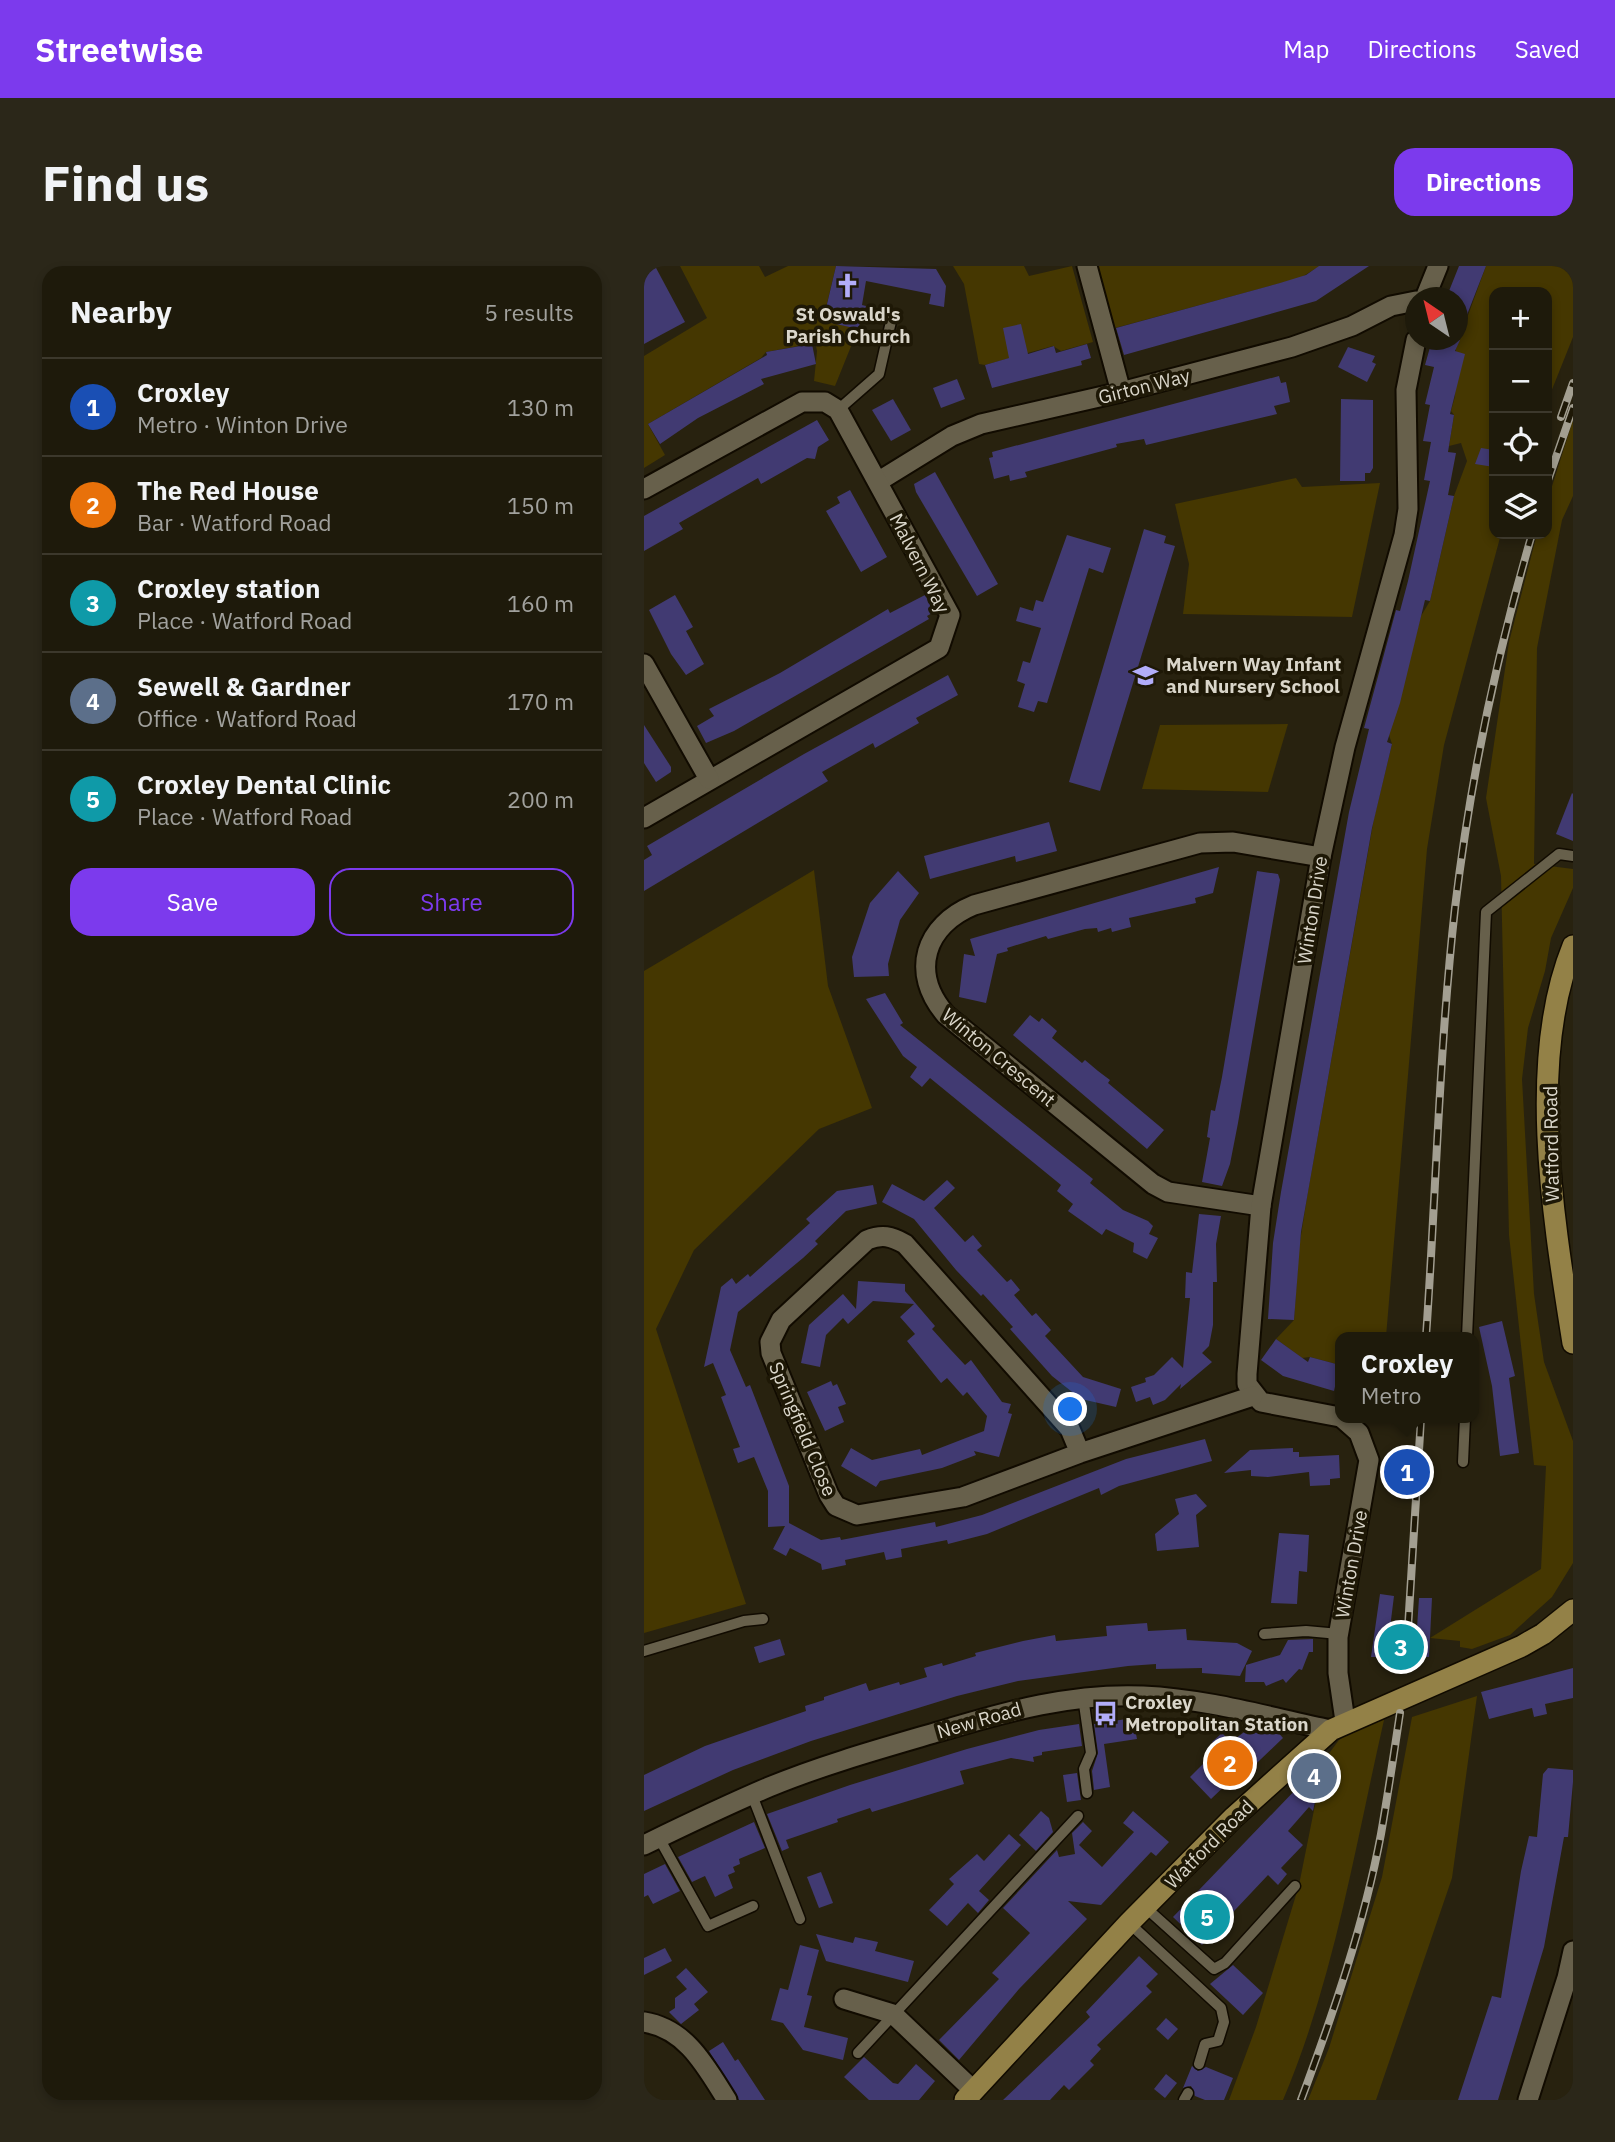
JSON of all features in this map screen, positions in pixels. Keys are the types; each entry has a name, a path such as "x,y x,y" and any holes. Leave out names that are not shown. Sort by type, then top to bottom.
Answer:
{"main road":[{"name":"Watford Road","path":"1573,946 1559,982 1549,1039 1549,1133 1553,1214 1573,1343"},
{"name":"Watford Road","path":"969,2095 1129,1923 1234,1817 1338,1726 1522,1646 1543,1634 1573,1610"}],"street":[{"path":"1087,266 1121,392"},
{"path":"1429,287 1438,266"},
{"name":"Girton Way","path":"878,481 952,436 981,424 1121,392 1292,347 1352,326 1391,306 1405,303"},
{"name":"Winton Drive","path":"1335,1416 1273,1405 1253,1396 1247,1384 1247,1374 1261,1206 1321,858 1345,747 1404,535 1408,509 1406,390 1414,350"},
{"path":"644,489 802,402 825,402 838,410"},
{"name":"Malvern Way","path":"644,818 939,648 950,615 838,410"},
{"path":"644,664 709,779"},
{"name":"Winton Crescent","path":"1261,1206 1168,1192 1153,1184 946,1015 937,1005 926,981 928,952 932,939 949,918 974,905 1199,843 1233,842 1321,858"},
{"name":"Springfield Close","path":"1080,1453 1070,1429 1053,1408 905,1244 892,1237 878,1236 867,1240 775,1329 771,1353 829,1496 846,1512 869,1513 963,1497 1080,1453 1253,1396"},
{"name":"Winton Drive","path":"1338,1726 1339,1634 1369,1460 1359,1433 1348,1423"},
{"name":"New Road","path":"652,1841 752,1795 825,1766 1036,1704 1083,1697 1142,1696 1199,1701 1338,1726"},
{"path":"1528,2100 1573,1951"},
{"path":"844,1999 893,2014 969,2095"},
{"path":"644,2022 654,2024 688,2042 727,2100"}],"lane":[{"path":"838,410 880,374 892,317"},
{"path":"1467,1332 1486,912 1559,854 1573,856"},
{"path":"1463,1462 1465,1423"},
{"path":"644,1651 744,1621 763,1619"},
{"path":"1264,1634 1306,1631 1339,1634"},
{"path":"1083,1697 1091,1753 1084,1769 1087,1793"},
{"path":"752,1795 800,1919"},
{"path":"858,2053 1078,1816"},
{"path":"652,1841 708,1926 753,1906"},
{"path":"1145,1907 1214,1969 1225,1963 1296,1886"},
{"path":"1129,1923 1221,2008 1224,2028 1218,2041 1205,2044 1199,2064"}],"shaded area":[{"path":"680,266 759,266 765,277 788,266 836,266 823,320 858,329 835,386 814,381 817,351 814,336 803,339 804,345 766,352 761,358 648,424 665,455 644,468 644,356 707,318"},
{"path":"953,266 1024,266 1029,276 1072,266 1093,342 1061,351 1053,346 985,365 979,364 964,284"},
{"path":"1094,266 1320,266 1300,278 1115,328 1110,326"},
{"path":"1486,266 1573,266 1573,337 1552,390 1552,287 1489,287 1489,539 1500,539 1444,745 1427,849 1386,1332 1335,1332 1335,1364 1310,1357 1302,1358 1276,1339 1294,1320 1299,1248 1307,1197 1374,818 1392,744 1389,735 1421,616 1430,601 1454,496 1467,461 1461,443 1449,446 1454,415 1451,411 1455,396 1456,350 1468,350 1468,315"},
{"path":"1573,420 1573,496 1562,520 1537,648 1534,864 1573,869 1573,888 1551,938 1545,971 1528,1028 1522,1079 1534,1294 1544,1362 1573,1441 1573,1563 1552,1597 1510,1635 1472,1649 1460,1647 1460,1641 1430,1638 1541,1569 1546,1466 1534,1465 1509,1235 1501,876 1486,798 1509,642 1536,539 1552,539 1552,486"},
{"path":"1296,478 1302,487 1380,483 1352,617 1183,614 1189,564 1175,504"},
{"path":"1288,724 1268,792 1142,789 1160,725"},
{"path":"814,870 828,986 872,1108 819,1129 694,1250 656,1329 746,1604 644,1633 644,971"},
{"path":"1477,1696 1452,1878 1376,2100 1308,2100 1329,2048 1382,1877 1412,1717"},
{"path":"1378,1719 1384,1720 1342,1913 1301,2054 1283,2100 1229,2100 1256,2027 1299,1885 1324,1760 1339,1740 1358,1727"}],"building":[{"path":"644,266 655,266 685,322 644,344"},
{"path":"836,266 936,269 946,286 944,307 929,304 931,294 866,281 862,305 866,306 858,329 823,321"},
{"path":"1319,266 1369,266 1316,301 1124,355 1116,328 1280,283 1306,275"},
{"path":"1459,266 1486,266 1468,312 1468,287 1451,287"},
{"path":"1021,324 1028,354 1054,346 1056,353 1087,344 1091,358 1081,361 1082,365 992,388 985,365 1009,358 1003,328"},
{"path":"812,344 816,364 761,379 764,384 698,418 660,444 648,424 767,355 766,352"},
{"path":"1348,347 1375,356 1372,362 1376,364 1367,382 1338,367"},
{"path":"1429,350 1455,350 1465,354 1450,414 1454,415 1448,452 1456,453 1448,495 1454,496 1430,601 1425,600 1400,703 1387,742 1392,744 1372,828 1301,1232 1294,1320 1268,1319 1273,1243 1281,1192 1349,812 1369,729 1364,728 1396,610 1400,611 1430,481 1424,480 1431,442 1423,441 1430,405 1425,404 1434,367 1425,365"},
{"path":"1279,376 1281,383 1286,382 1290,402 1274,406 1277,414 1146,445 1144,439 1116,444 1117,447 1025,472 1027,477 1010,481 1009,475 994,479 989,458 993,457 992,452"},
{"path":"957,379 965,399 941,408 933,388"},
{"path":"893,399 911,430 891,441 872,410"},
{"path":"1341,399 1373,400 1373,468 1370,473 1365,473 1365,481 1340,481"},
{"path":"817,420 829,440 818,447 815,459 807,458 761,484 758,478 679,523 683,529 644,551 644,516"},
{"path":"1481,448 1489,449 1489,466 1475,464"},
{"path":"935,472 998,584 977,596 916,492 914,484"},
{"path":"850,490 887,557 861,572 826,511 840,503 837,497"},
{"path":"1144,529 1166,536 1164,543 1175,546 1100,791 1069,782"},
{"path":"1067,535 1111,548 1103,573 1089,568 1047,703 1038,701 1034,712 1018,707 1025,684 1017,681 1023,661 1030,663 1041,628 1016,621 1020,607 1033,611 1036,600 1043,602"},
{"path":"675,595 693,627 686,631 704,664 686,675 671,654 649,610"},
{"path":"925,595 934,612 927,616 929,619 734,731 706,743 697,726 714,716 709,709 780,673 888,609 890,613"},
{"path":"948,675 958,695 916,718 919,723 875,748 873,743 822,772 828,781 644,891 644,860 652,855 647,846 804,754"},
{"path":"644,725 671,767 671,772 656,782 644,763"},
{"path":"1573,794 1573,841 1556,834"},
{"path":"1049,822 1057,851 1016,862 1015,856 930,879 924,856"},
{"path":"1219,867 1213,893 1195,898 1196,903 1129,918 1131,927 1112,932 1111,928 1098,932 1097,928 1085,929 1048,939 1046,936 1007,948 1008,951 997,954 986,1003 959,997 964,954 975,956 970,939"},
{"path":"898,871 919,893 900,920 888,964 889,976 854,977 852,957 870,903"},
{"path":"1257,871 1278,874 1280,880 1238,1123 1230,1164 1222,1186 1202,1182 1210,1138 1207,1137 1211,1110 1215,1111 1222,1077"},
{"path":"885,993 903,1023 900,1025 1093,1179 1090,1183 1123,1210 1153,1226 1149,1234 1158,1238 1147,1259 1133,1252 1134,1243 1106,1229 1102,1235 1068,1211 1073,1204 1057,1191 1061,1185 930,1078 922,1087 910,1077 917,1067 903,1056 866,999"},
{"path":"1030,1015 1039,1022 1042,1018 1057,1031 1052,1038 1082,1063 1085,1060 1110,1080 1108,1083 1164,1130 1147,1149 1013,1035"},
{"path":"947,1180 955,1188 934,1208 965,1242 973,1235 982,1246 977,1250 1007,1282 1011,1279 1020,1290 1014,1295 1032,1316 1036,1313 1051,1330 1045,1336 1083,1377 1121,1389 1116,1407 1081,1399 1052,1376 1010,1329 1013,1327 983,1294 981,1296 956,1270 914,1219 882,1202 892,1184 924,1201"},
{"path":"873,1185 877,1204 846,1211 815,1241 818,1244 738,1312 730,1350 746,1387 750,1385 789,1486 789,1523 821,1540 840,1537 841,1540 935,1522 936,1527 982,1515 1126,1459 1205,1439 1212,1461 1119,1486 1101,1495 1099,1488 987,1534 948,1544 947,1540 901,1549 902,1557 886,1560 884,1552 845,1560 846,1565 822,1570 821,1564 790,1548 786,1556 773,1549 785,1526 768,1527 768,1491 754,1457 738,1463 733,1449 740,1447 721,1397 726,1395 713,1363 704,1367 721,1287 732,1278 736,1284 748,1274 750,1277 810,1223 806,1219 837,1191"},
{"path":"1199,1214 1221,1216 1216,1244 1217,1282 1213,1282 1213,1325 1209,1346 1202,1353 1212,1362 1180,1389 1181,1384 1165,1400 1153,1405 1150,1397 1136,1402 1131,1387 1146,1382 1145,1378 1154,1375 1172,1357 1183,1368 1190,1298 1185,1298 1186,1272 1192,1273"},
{"path":"858,1281 905,1284 905,1291 935,1326 932,1329 965,1365 971,1360 1002,1402 1011,1404 1008,1413 1012,1414 999,1457 974,1451 976,1455 942,1468 880,1481 876,1487 841,1466 851,1448 872,1460 920,1449 922,1455 984,1431 987,1416 967,1392 963,1396 947,1378 941,1383 907,1341 915,1334 900,1317 914,1304 873,1301 848,1324 843,1318 826,1335 820,1367 801,1363 809,1325 843,1294 856,1309"},
{"path":"1502,1321 1515,1376 1509,1378 1519,1453 1500,1456 1492,1386 1479,1327"},
{"path":"1276,1339 1308,1362 1310,1357 1335,1364 1334,1391 1283,1376 1261,1360"},
{"path":"831,1381 833,1386 837,1384 846,1404 838,1407 844,1422 825,1431 807,1392"},
{"path":"1293,1448 1293,1452 1299,1452 1299,1457 1339,1455 1340,1478 1330,1479 1330,1485 1310,1486 1309,1472 1268,1477 1251,1476 1251,1470 1224,1473 1250,1450"},
{"path":"1196,1494 1207,1506 1196,1515 1199,1547 1157,1551 1155,1534 1179,1514 1175,1499"},
{"path":"1279,1533 1309,1535 1307,1572 1299,1571 1297,1604 1271,1603"},
{"path":"1380,1594 1394,1596 1390,1628 1417,1628 1419,1598 1432,1598 1429,1657 1414,1657 1405,1666 1393,1665 1390,1657 1371,1657"},
{"path":"1147,1623 1148,1631 1186,1629 1187,1640 1237,1643 1252,1651 1240,1676 1202,1673 1202,1668 1156,1669 1156,1664 1018,1681 957,1696 811,1741 733,1770 644,1811 644,1775 705,1746 806,1711 805,1706 824,1700 824,1697 866,1683 869,1691 899,1682 900,1685 927,1677 924,1668 942,1663 943,1666 976,1656 975,1653 1023,1641 1055,1635 1056,1641 1107,1636 1106,1626"},
{"path":"780,1639 785,1655 759,1663 754,1647"},
{"path":"1313,1639 1313,1652 1309,1652 1302,1670 1299,1669 1286,1683 1283,1679 1266,1686 1264,1682 1245,1682 1246,1665 1280,1655 1288,1640"},
{"path":"1573,1668 1573,1698 1545,1704 1547,1714 1534,1717 1532,1708 1489,1719 1481,1692"},
{"path":"1133,1718 1137,1739 1104,1744 1110,1787 1094,1790 1092,1771 1098,1753 1094,1724"},
{"path":"1079,1724 1082,1746 1042,1752 1042,1755 1033,1757 1034,1762 1011,1758 960,1771 964,1784 872,1812 870,1808 837,1819 838,1822 786,1840 789,1848 782,1851 767,1814 967,1749 1039,1730"},
{"path":"1252,1726 1261,1727 1266,1733 1270,1729 1276,1730 1283,1738 1238,1781 1234,1777 1211,1799 1190,1777 1218,1749 1212,1742 1222,1733 1231,1742"},
{"path":"1324,1760 1313,1811 1309,1807 1288,1831 1303,1845 1281,1868 1287,1874 1278,1885 1268,1875 1202,1945 1173,1917"},
{"path":"1548,1768 1573,1770 1573,1782 1568,1837 1564,1837 1544,1947 1498,2100 1458,2100 1492,1996 1501,1998 1521,1871 1529,1836 1537,1837 1543,1774"},
{"path":"1077,1773 1081,1800 1067,1802 1063,1775"},
{"path":"1041,1811 1049,1818 1053,1832 1036,1851 1019,1835"},
{"path":"1133,1811 1169,1842 1156,1856 1151,1852 1101,1905 1068,1901 1087,1919 1019,1989 959,2060 939,2040 999,1979 992,1973 1030,1933 1003,1908 1057,1850 1059,1857 1075,1854 1072,1833 1083,1822 1092,1831 1079,1845 1102,1867 1134,1832 1123,1823"},
{"path":"754,1822 765,1848 739,1859 740,1864 733,1867 735,1872 728,1875 733,1888 715,1897 705,1876 692,1882 678,1857"},
{"path":"1009,1834 1021,1845 979,1891 989,1900 978,1913 968,1903 947,1926 929,1910 954,1884 949,1879 977,1854 984,1861"},
{"path":"665,1864 680,1891 653,1904 648,1895 644,1897 644,1874"},
{"path":"821,1872 833,1903 819,1908 807,1877"},
{"path":"816,1934 853,1943 855,1937 878,1942 875,1951 914,1961 908,1982 826,1961"},
{"path":"800,1945 819,1950 807,1995 812,1996 804,2027 848,2038 843,2060 803,2050 783,2023 771,2020 780,1988 788,1990"},
{"path":"665,1948 672,1961 644,1975 644,1958"},
{"path":"1139,1956 1158,1974 1146,1986 1152,1992 1097,2045 1101,2049 1090,2061 1094,2065 1069,2090 1064,2085 1050,2100 1003,2100 1090,2017 1086,2012"},
{"path":"1233,1965 1263,1993 1243,2015 1210,1984"},
{"path":"686,1968 708,1992 694,2004 699,2010 681,2024 669,2012 675,2008 675,1998 687,1989 676,1977"},
{"path":"1166,2018 1178,2029 1168,2040 1156,2029"},
{"path":"723,2042 735,2061 738,2059 765,2100 739,2100 709,2051"},
{"path":"864,2057 893,2083 898,2084 916,2064 935,2081 919,2100 869,2100 844,2077"},
{"path":"1192,2066 1198,2071 1206,2067 1233,2078 1224,2100 1205,2100 1195,2096 1191,2086 1183,2088"},
{"path":"1166,2074 1177,2083 1165,2098 1154,2089"}],"railway":[{"path":"1561,417 1573,383"},
{"path":"1549,476 1573,408"},
{"path":"1426,1332 1445,1015 1461,861 1486,720 1507,626 1531,539"},
{"path":"1408,1628 1421,1423"},
{"path":"1301,2100 1336,2002 1366,1902 1381,1834 1400,1713"}],"place":[{"name":"St Oswald's Parish Church","path":"848,286"},
{"name":"Malvern Way Infant and Nursery School","path":"1146,675"},
{"name":"Croxley","path":"1407,1472"},
{"name":"Croxley station","path":"1401,1647"},
{"name":"Croxley Metropolitan Station","path":"1105,1713"},
{"name":"The Red House","path":"1230,1763"},
{"name":"Sewell & Gardner","path":"1314,1776"},
{"name":"Croxley Dental Clinic","path":"1207,1917"}]}
